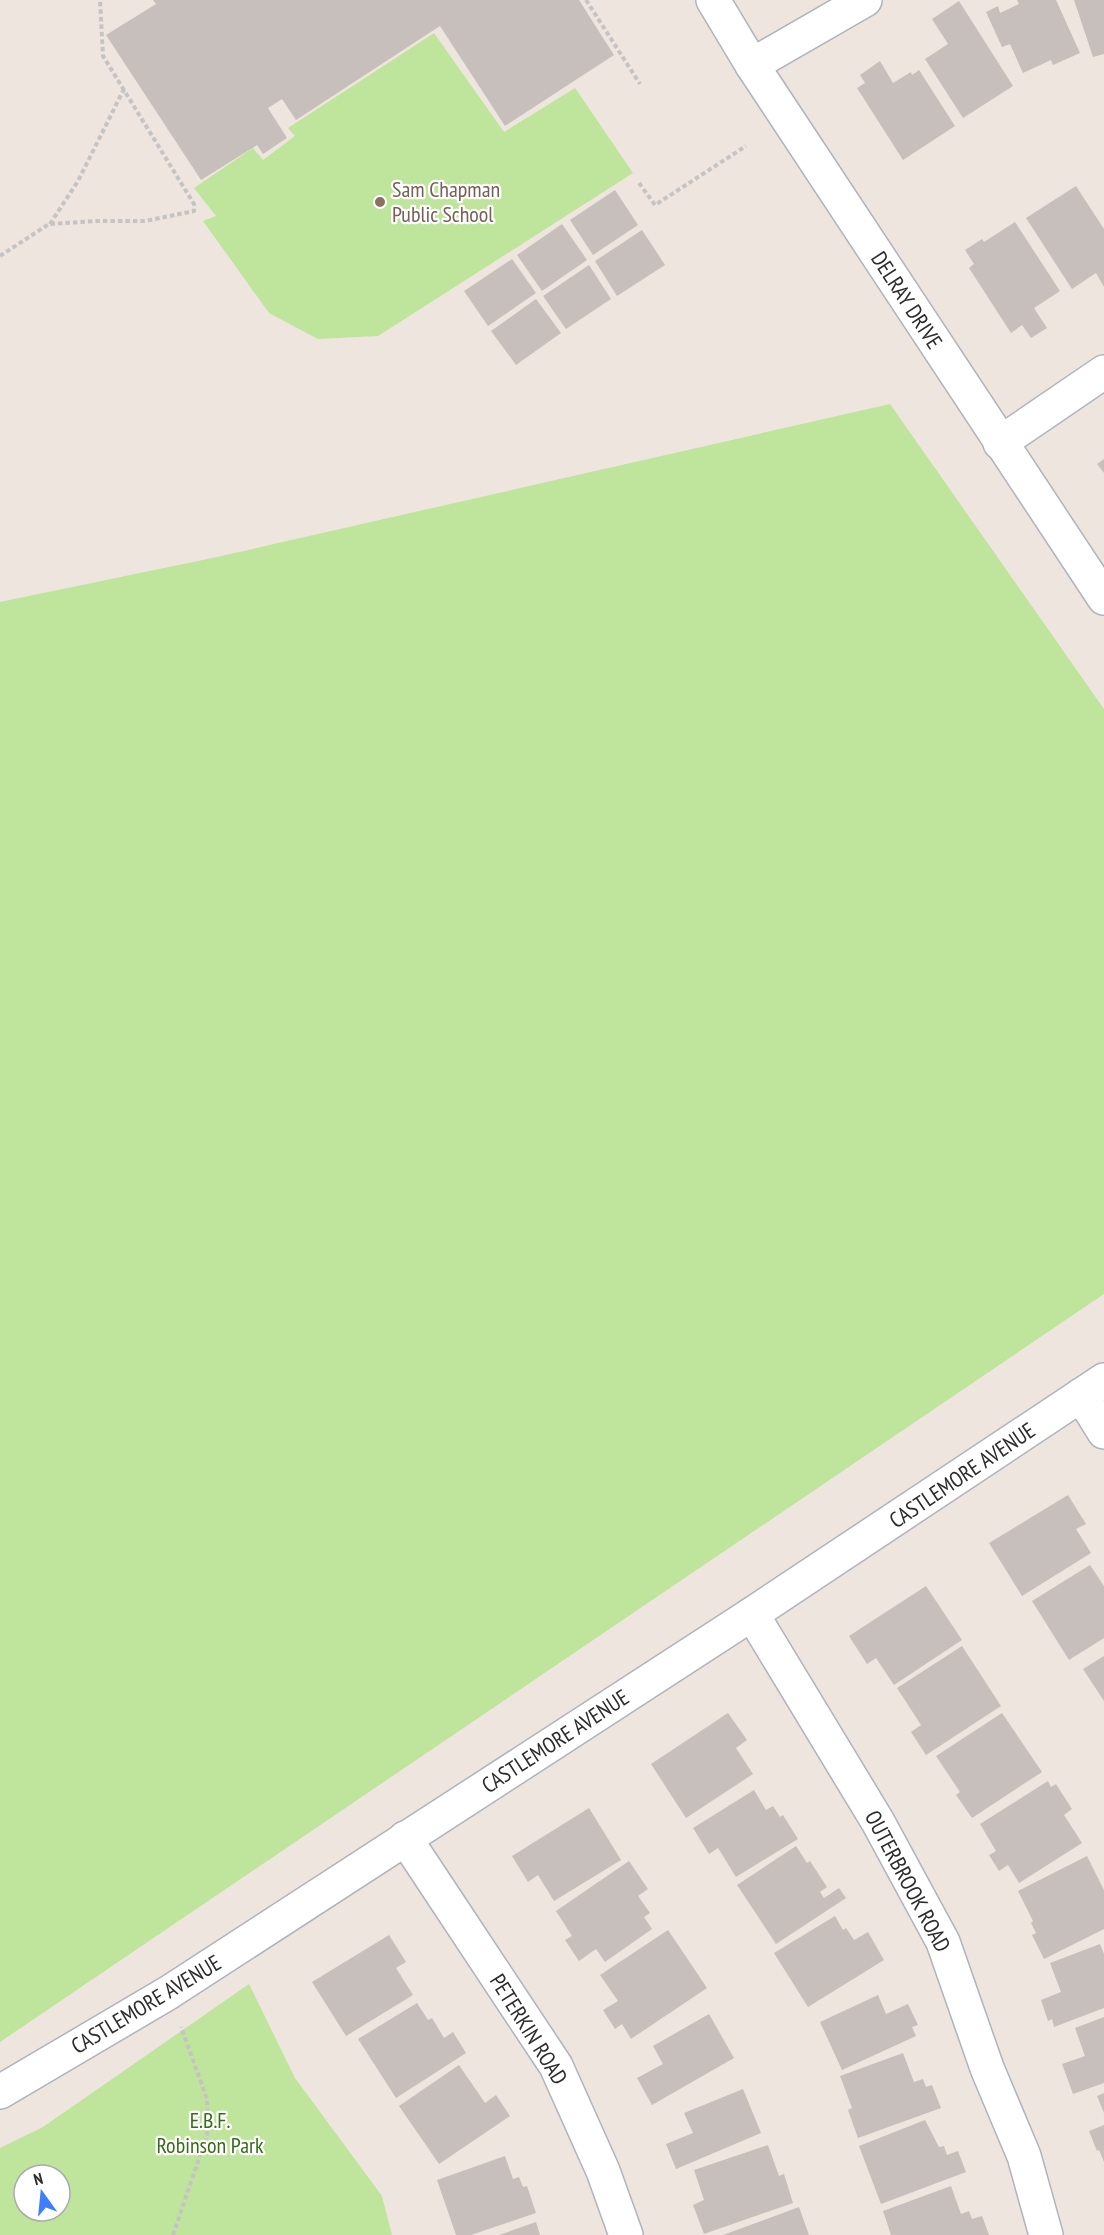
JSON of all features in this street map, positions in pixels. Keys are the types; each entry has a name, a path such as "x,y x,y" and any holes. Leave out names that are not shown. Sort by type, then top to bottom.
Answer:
{"street":[{"name":"DELRAY DRIVE","path":"713,0 752,65 1104,598"},
{"path":"752,65 865,0"},
{"path":"1000,443 1104,372"},
{"path":"1092,1388 1104,1432"},
{"name":"CASTLEMORE AVENUE","path":"0,2092 168,1993 752,1614 1092,1388"},
{"name":"OUTERBROOK ROAD","path":"752,1614 878,1822 943,1942 987,2068 1024,2156 1046,2235"},
{"name":"PETERKIN ROAD","path":"405,1838 556,2066 603,2171 626,2235"}],"path":[{"path":"49,224 95,221 145,222 194,211 194,204 103,56 100,0"},
{"path":"586,0 640,84"},
{"path":"0,256 49,224 78,181 124,88"},
{"path":"639,183 655,205 746,146"},
{"path":"173,2235 207,2135 207,2099 177,2018"}],"green space":[{"path":"434,33 504,132 575,88 633,173 378,336 318,339 269,313 203,221 216,216 194,188 253,148 263,160 295,136 288,128"},
{"path":"890,404 1104,709 1104,1294 0,2042 0,602 217,557"},
{"name":"E.B.F. Robinson Park","path":"249,1984 295,2078 382,2196 392,2235 0,2235 0,2148 43,2127"}],"building":[{"path":"153,0 579,0 614,55 505,126 440,26 296,120 282,99 268,108 287,138 263,154 257,145 201,180 106,35 156,4"},
{"path":"1017,0 1056,0 1080,53 1053,65 1051,60 1023,73 1010,44 1002,47 986,12 998,6 1000,13 1019,4"},
{"path":"1074,0 1104,0 1104,54 1093,57"},
{"path":"959,1 1013,86 963,118 925,59 948,44 932,19"},
{"path":"880,61 893,83 919,70 955,126 903,160 857,88 865,83 860,75"},
{"path":"1076,186 1104,229 1104,287 1096,273 1072,289 1026,218"},
{"path":"615,190 638,225 593,255 570,220"},
{"path":"1015,222 1060,291 1034,308 1047,328 1031,338 1022,325 1011,333 969,268 974,264 965,250 982,239 984,242"},
{"path":"562,224 587,260 542,291 517,255"},
{"path":"642,230 665,265 617,296 595,261"},
{"path":"512,259 536,293 488,326 464,291"},
{"path":"589,265 611,299 566,329 543,296"},
{"path":"536,299 561,333 516,365 491,331"},
{"path":"1104,459 1104,473 1097,464"},
{"path":"1068,1495 1086,1524 1076,1529 1091,1553 1022,1596 989,1543"},
{"path":"1090,1565 1104,1586 1104,1638 1069,1660 1032,1601"},
{"path":"926,1586 962,1640 894,1685 876,1658 867,1664 849,1636"},
{"path":"962,1646 1001,1706 926,1755 911,1732 921,1725 897,1688"},
{"path":"1104,1656 1104,1701 1083,1669"},
{"path":"728,1713 747,1740 736,1748 753,1774 686,1818 651,1764"},
{"path":"1002,1713 1042,1772 972,1818 956,1795 960,1792 936,1756"},
{"path":"1048,1781 1051,1787 1056,1784 1072,1809 1064,1815 1082,1843 1019,1883 1008,1865 999,1871 989,1855 996,1851 980,1824"},
{"path":"754,1790 766,1810 773,1806 780,1817 783,1815 798,1839 736,1877 718,1848 709,1854 693,1828"},
{"path":"589,1808 621,1860 554,1901 538,1875 528,1882 512,1856"},
{"path":"796,1846 807,1863 810,1861 827,1887 820,1892 824,1898 839,1888 846,1898 776,1944 737,1885"},
{"path":"1087,1856 1104,1890 1104,1929 1044,1959 1032,1935 1036,1933 1031,1923 1033,1921 1018,1891"},
{"path":"629,1861 648,1889 638,1896 650,1913 644,1917 652,1929 605,1962 596,1949 579,1961 565,1940 572,1936 556,1911"},
{"path":"835,1916 843,1930 846,1928 854,1940 868,1932 884,1960 808,2007 774,1953"},
{"path":"668,1930 707,1988 631,2039 622,2024 615,2029 603,2010 618,2001 600,1975"},
{"path":"389,1935 406,1962 396,1968 413,1995 346,2036 312,1982"},
{"path":"1100,1944 1104,1954 1104,2008 1054,2027 1052,2019 1048,2021 1041,2000 1061,1992 1050,1963"},
{"path":"878,1995 886,2014 908,2004 918,2025 912,2027 916,2036 842,2070 820,2022"},
{"path":"417,2003 428,2020 432,2018 444,2038 453,2032 466,2053 396,2098 358,2039"},
{"path":"709,2014 734,2058 652,2105 637,2078 663,2064 653,2046"},
{"path":"1104,2017 1104,2083 1073,2094 1062,2064 1085,2056 1075,2028"},
{"path":"903,2053 914,2082 923,2079 926,2087 932,2085 941,2108 858,2138 848,2110 852,2108 840,2076"},
{"path":"459,2065 485,2103 496,2095 510,2116 439,2164 399,2106"},
{"path":"743,2089 761,2133 676,2169 666,2144 693,2133 684,2113"},
{"path":"1104,2093 1104,2113 1097,2096"},
{"path":"925,2120 939,2147 944,2146 947,2155 958,2151 966,2172 881,2204 859,2146"},
{"path":"1104,2125 1104,2162 1089,2131"},
{"path":"768,2145 779,2176 784,2174 793,2203 704,2234 693,2205 704,2200 694,2170"},
{"path":"505,2156 513,2179 519,2177 523,2187 527,2186 536,2213 471,2235 456,2235 437,2180"},
{"path":"951,2186 961,2214 969,2211 972,2219 982,2216 989,2235 891,2235 883,2211"},
{"path":"799,2207 809,2235 723,2235"},
{"path":"536,2222 540,2235 499,2235"}],"place":[{"name":"Sam Chapman Public School","path":"380,202"}]}
